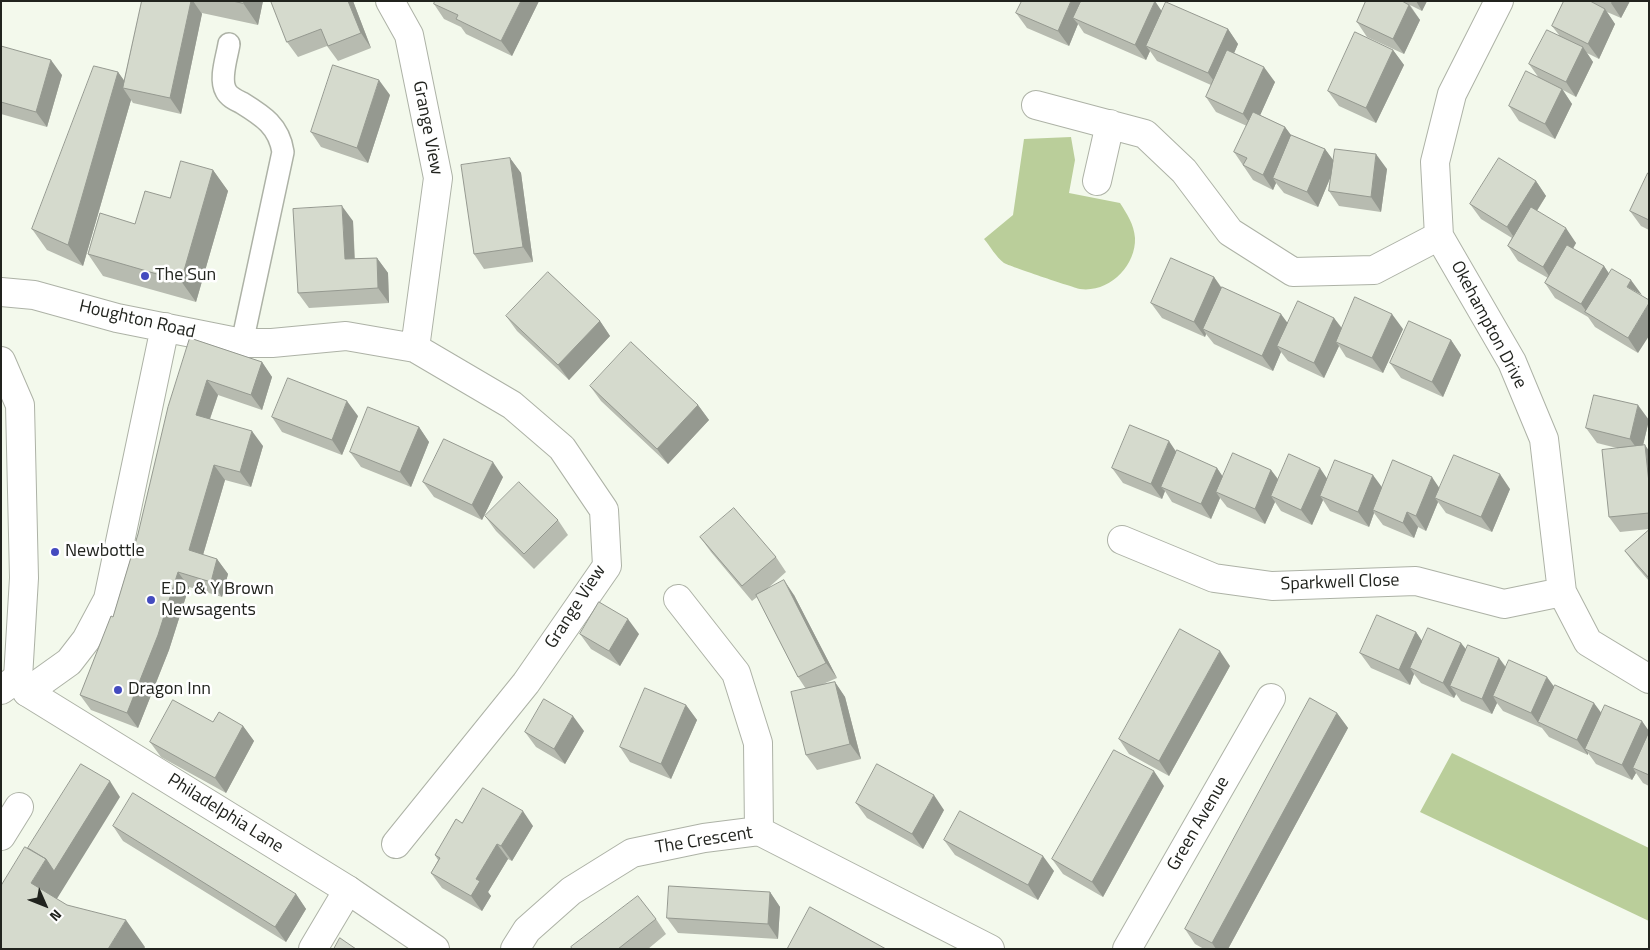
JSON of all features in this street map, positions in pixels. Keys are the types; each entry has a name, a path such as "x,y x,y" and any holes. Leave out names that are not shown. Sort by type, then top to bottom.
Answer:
{"street":[{"name":"Grange View","path":"390,1 409,34 438,178 415,348"},
{"name":"Okehampton Drive","path":"1499,1 1450,102 1435,162 1439,236 1512,362 1544,439 1562,592 1588,642 1649,679"},
{"path":"1036,105 1145,134 1184,171 1230,232 1293,272 1374,270 1439,236"},
{"path":"1097,182 1110,124"},
{"name":"Houghton Road","path":"1,292 34,295 117,318 242,343 272,343"},
{"path":"1,361 20,405 24,578 15,686 70,662 86,640 108,599 165,327"},
{"name":"Grange View","path":"272,343 346,336 415,348 512,405 562,448 604,510 607,566 526,683 396,844"},
{"name":"Sparkwell Close","path":"1122,540 1214,578 1272,586 1416,581 1504,604 1562,592"},
{"path":"678,599 736,673 758,743 759,831"},
{"name":"Philadelphia Lane","path":"15,686 348,890 435,949"},
{"name":"Green Avenue","path":"1127,949 1271,698"},
{"path":"1,836 19,808"},
{"name":"The Crescent","path":"515,949 527,930 570,891 632,853 704,838 759,831 990,949"},
{"path":"313,949 348,890"}],"lane":[{"path":"229,44 224,78 226,90 231,97 265,118 276,129 283,152 242,343"}],"green space":[{"path":"1071,137 1075,160 1069,193 1120,203 1130,219 1135,238 1131,258 1119,276 1101,287 1091,289 1080,289 1004,263 984,239 1013,215 1024,139"},
{"path":"1452,753 1649,848 1649,921 1420,812"}],"building":[{"path":"142,1 191,1 170,98 123,88"},
{"path":"271,1 348,1 361,33 328,46 321,29 287,42"},
{"path":"435,1 521,1 501,41 456,19 458,15 434,4"},
{"path":"1022,1 1071,1 1058,31 1016,13"},
{"path":"1081,1 1155,1 1135,45 1073,18"},
{"path":"1366,1 1402,1 1409,5 1393,39 1357,22"},
{"path":"1564,1 1590,1 1605,9 1588,44 1552,26"},
{"path":"1166,2 1228,29 1208,73 1146,46"},
{"path":"1547,30 1583,47 1566,82 1529,64"},
{"path":"1355,32 1393,50 1366,108 1328,91"},
{"path":"1,46 51,60 36,112 1,102"},
{"path":"1227,50 1264,67 1243,114 1206,97"},
{"path":"333,65 379,80 357,148 311,132"},
{"path":"94,66 118,72 68,245 32,229"},
{"path":"1526,71 1562,89 1545,124 1509,106"},
{"path":"1253,112 1285,127 1263,175 1243,165 1247,158 1234,152"},
{"path":"1291,135 1325,149 1307,192 1273,178"},
{"path":"1335,149 1376,154 1371,197 1329,191"},
{"path":"510,158 523,247 474,254 461,165"},
{"path":"1499,158 1536,181 1507,227 1470,204"},
{"path":"181,161 213,170 181,281 88,254 100,213 135,224 145,191 170,198"},
{"path":"1649,173 1649,220 1630,211"},
{"path":"342,206 345,259 377,258 378,288 298,293 293,209"},
{"path":"1531,207 1566,228 1543,267 1508,246"},
{"path":"1567,245 1604,266 1581,304 1545,283"},
{"path":"1171,258 1214,277 1194,322 1151,303"},
{"path":"1612,269 1631,280 1627,287 1649,300 1628,338 1585,312"},
{"path":"548,272 600,321 558,365 506,316"},
{"path":"1222,287 1281,314 1262,356 1203,329"},
{"path":"1355,297 1392,314 1372,358 1336,342"},
{"path":"1298,301 1334,318 1314,363 1277,346"},
{"path":"1409,321 1451,340 1432,382 1390,363"},
{"path":"190,338 262,362 251,395 207,380 196,415 252,431 240,472 214,465 189,550 217,559 211,582 178,572 158,635 127,713 80,695 111,616 113,617 138,534 168,407"},
{"path":"631,342 698,405 657,449 590,386"},
{"path":"288,378 347,401 332,440 272,417"},
{"path":"1594,395 1638,405 1630,439 1586,428"},
{"path":"368,407 419,427 400,472 350,452"},
{"path":"1130,425 1169,441 1151,484 1112,468"},
{"path":"444,439 493,462 472,505 423,482"},
{"path":"1645,445 1649,483 1649,513 1609,517 1602,450"},
{"path":"1177,450 1217,468 1201,504 1161,487"},
{"path":"1233,453 1271,470 1255,509 1216,492"},
{"path":"1289,454 1320,468 1301,510 1271,496"},
{"path":"1454,455 1500,474 1481,517 1435,498"},
{"path":"1335,460 1373,475 1358,512 1320,496"},
{"path":"1393,460 1432,477 1416,516 1407,512 1403,523 1373,510"},
{"path":"519,482 558,520 524,554 485,516"},
{"path":"734,508 776,557 742,586 700,537"},
{"path":"1649,530 1649,578 1625,551"},
{"path":"784,580 826,663 798,677 756,595"},
{"path":"599,602 628,619 609,651 580,634"},
{"path":"1377,615 1416,632 1399,670 1360,653"},
{"path":"1428,628 1461,643 1443,683 1410,668"},
{"path":"1180,629 1220,651 1159,761 1119,739"},
{"path":"1468,645 1499,658 1482,699 1450,686"},
{"path":"1509,660 1547,677 1531,713 1493,696"},
{"path":"835,682 850,744 806,755 791,692"},
{"path":"1555,685 1594,703 1577,740 1538,722"},
{"path":"645,688 686,705 661,764 620,747"},
{"path":"1310,698 1337,713 1212,943 1185,929"},
{"path":"544,699 573,716 554,749 525,732"},
{"path":"173,700 213,722 219,712 243,726 215,778 150,742"},
{"path":"1605,705 1642,721 1622,765 1585,749"},
{"path":"1649,732 1649,775 1633,768"},
{"path":"1114,750 1154,771 1092,882 1052,859"},
{"path":"81,764 110,781 54,871 46,859 28,848"},
{"path":"877,764 934,795 912,834 856,803"},
{"path":"483,788 523,811 501,846 497,844 476,879 480,881 471,896 431,873 440,858 435,855 456,819 462,823"},
{"path":"133,793 296,894 275,927 113,826"},
{"path":"960,811 1043,856 1028,885 944,840"},
{"path":"25,847 46,859 31,883 67,905 126,920 108,949 1,949 1,886"},
{"path":"669,886 770,892 768,924 667,918"},
{"path":"638,896 656,919 618,949 572,949 571,947"},
{"path":"810,907 886,949 788,948"},
{"path":"340,938 356,949 334,949"}],"place":[{"name":"The Sun","path":"145,276"},
{"name":"Newbottle","path":"55,552"},
{"name":"E.D. & Y Brown Newsagents","path":"151,600"},
{"name":"Dragon Inn","path":"118,690"}]}
